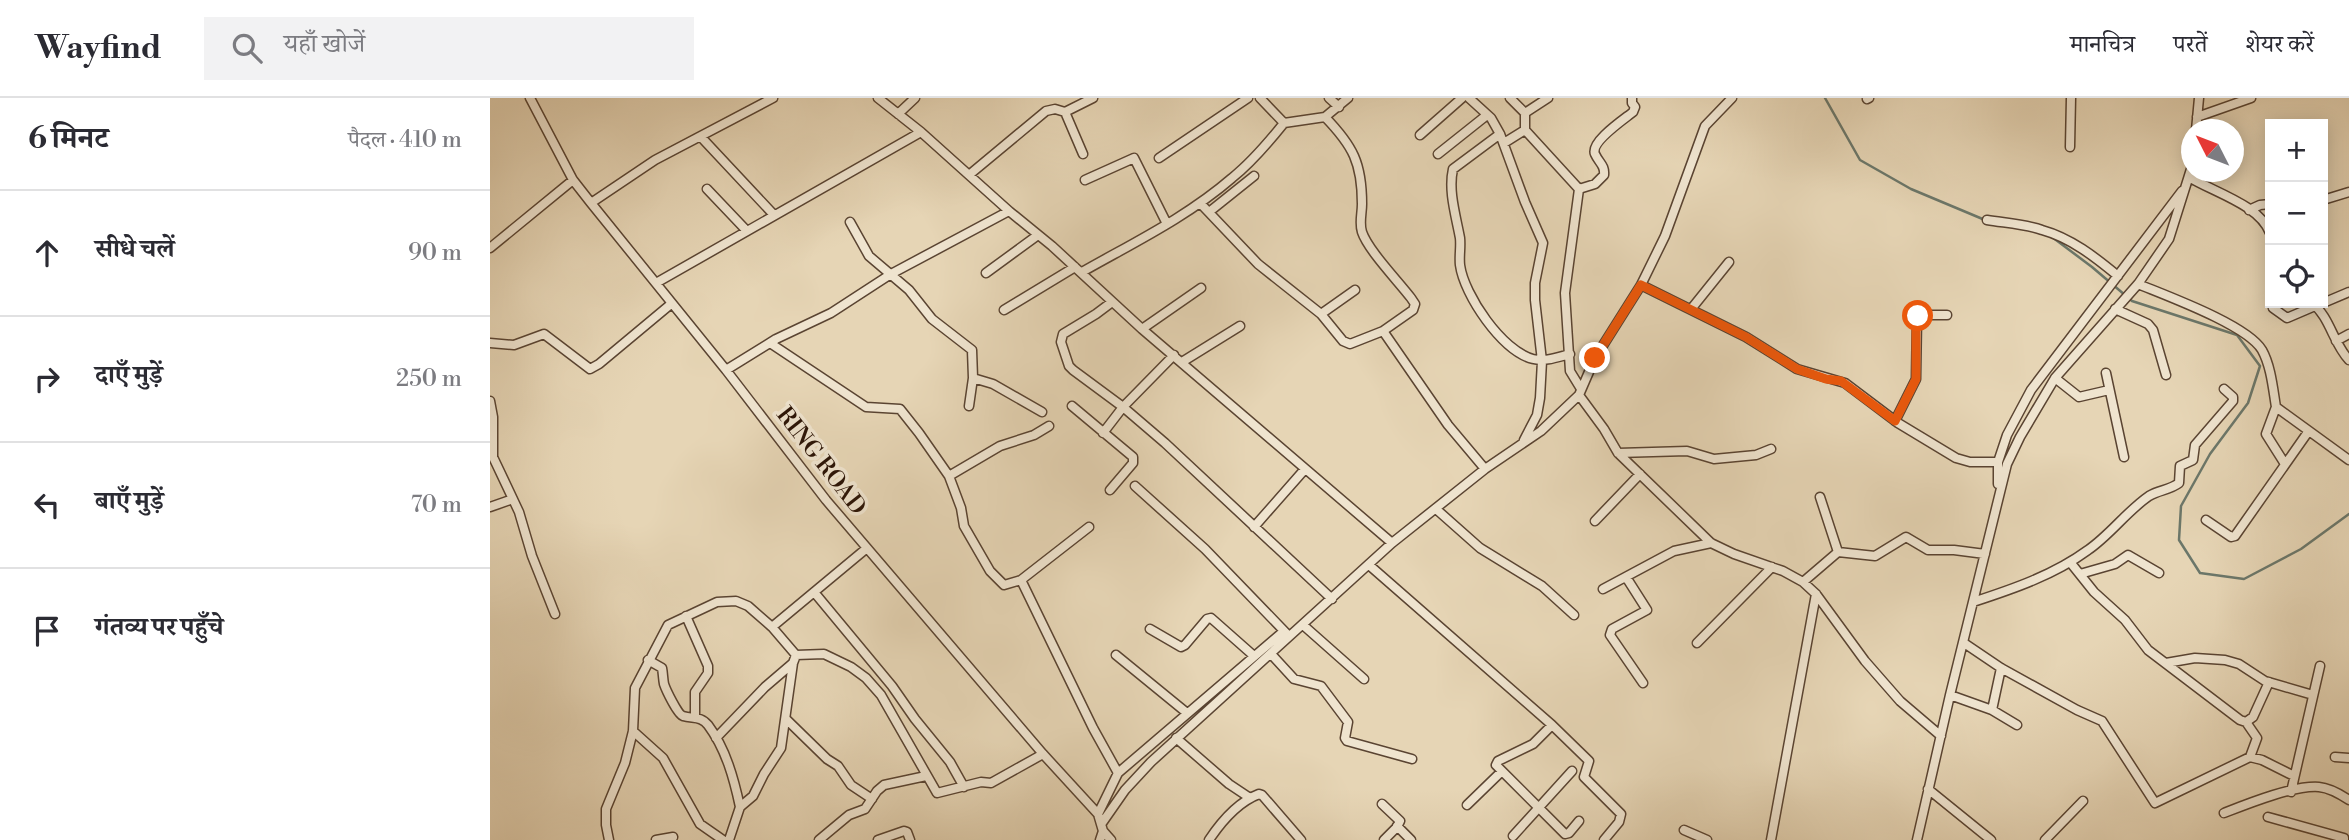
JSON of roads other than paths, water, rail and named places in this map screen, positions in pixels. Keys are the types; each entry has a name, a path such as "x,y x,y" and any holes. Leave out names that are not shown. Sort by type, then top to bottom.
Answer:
{"street":[{"name":"RING ROAD","path":"530,98 573,180 591,203 867,548 1043,754 1098,814 1111,840"},
{"path":"591,203 655,160 773,98"},
{"path":"878,98 921,132 1142,329 1392,543"},
{"path":"898,114 915,98"},
{"path":"969,175 1046,111 1055,109 1065,112 1093,98"},
{"path":"1159,158 1248,98"},
{"path":"1260,98 1284,123"},
{"path":"1329,98 1339,107"},
{"path":"1004,310 1167,224 1200,203 1249,163 1284,123 1325,117 1348,98"},
{"path":"1420,135 1462,98"},
{"path":"1469,98 1487,114 1500,134 1543,243 1535,283 1542,361 1539,411 1522,444"},
{"path":"1510,98 1525,113 1525,130 1579,188"},
{"path":"1525,113 1548,98"},
{"path":"1579,188 1595,184 1604,175 1605,169 1594,147 1634,111 1636,107 1631,101 1632,98"},
{"path":"1098,814 1118,773 1255,656 1303,625 1392,543 1485,469 1541,431 1580,392 1595,358 1641,285 1665,236 1700,139 1711,118 1732,98"},
{"path":"2070,146 2071,98"},
{"path":"2199,98 2197,117 2250,98"},
{"path":"1065,112 1083,154"},
{"path":"1438,155 1487,114"},
{"path":"1200,203 1258,264 1321,314 1340,340 1348,343 1383,331 1413,310 1415,303 1360,228 1362,204 1357,160 1345,138 1325,117"},
{"path":"1504,143 1525,130"},
{"path":"656,283 921,132"},
{"path":"1500,134 1453,169 1454,204 1461,245 1460,265 1481,313 1506,343 1531,359 1542,361 1570,354"},
{"path":"701,137 774,215"},
{"path":"1086,180 1135,159 1167,224"},
{"path":"1209,212 1254,176"},
{"path":"490,248 573,180"},
{"path":"1917,840 2007,464 2055,378 2138,284 2172,234 2187,182"},
{"path":"2198,182 2249,210 2265,222"},
{"path":"1998,494 1998,462 2007,435 2031,390 2185,187"},
{"path":"1579,188 1565,293 1572,376 1618,453 1711,543 1803,582 1816,594 1900,701 1941,736"},
{"path":"707,189 746,230"},
{"path":"2328,198 2349,192"},
{"path":"2249,210 2265,204"},
{"path":"726,370 770,343 831,313 891,274 1009,211"},
{"path":"1987,220 2043,230 2086,251 2116,278"},
{"path":"850,222 865,252 913,294 932,319 972,349 973,377 969,406"},
{"path":"986,273 1038,235"},
{"path":"1692,308 1729,262"},
{"path":"2138,284 2207,314 2256,342 2267,361 2276,407 2266,434 2286,464"},
{"path":"1641,285 1746,337 1797,369 1845,383 1895,421 1961,461 1998,462"},
{"path":"1142,329 1201,288"},
{"path":"1321,314 1355,290"},
{"path":"2328,299 2349,292"},
{"path":"1112,302 1065,332 1061,341 1069,366 1165,443 1332,598"},
{"path":"490,343 514,345 544,334 590,369 671,303"},
{"path":"2118,306 2148,324 2153,330 2166,375"},
{"path":"2273,308 2287,318 2308,308"},
{"path":"2320,308 2349,360"},
{"path":"1895,421 1916,379 1917,317 1947,315"},
{"path":"1103,433 1123,407 1178,358 1240,326"},
{"path":"1383,331 1448,425 1485,469"},
{"path":"2336,341 2349,334"},
{"path":"770,343 866,407 900,409 949,476 961,508 964,526 990,570 1004,584 1021,580 1089,527"},
{"path":"2106,373 2124,457"},
{"path":"973,377 993,384 1042,412"},
{"path":"2055,378 2079,397 2109,390"},
{"path":"1973,602 2019,586 2070,562 2089,550 2152,494 2179,483 2180,466 2193,460 2195,445 2233,401 2233,397 2224,389"},
{"path":"490,401 493,416 493,457 513,499 555,614"},
{"path":"1072,406 1134,459 1110,490"},
{"path":"2276,407 2349,460"},
{"path":"949,476 1000,446 1034,435 1049,426"},
{"path":"2206,520 2231,537 2235,536 2308,432"},
{"path":"1618,453 1687,451 1714,458 1756,455 1771,449"},
{"path":"1254,527 1305,469"},
{"path":"1595,521 1640,474"},
{"path":"1135,486 1205,549 1287,634"},
{"path":"1820,497 1838,552"},
{"path":"490,507 513,499"},
{"path":"1436,509 1480,548 1542,586 1574,615"},
{"path":"1803,582 1838,552 1875,556 1906,537 1928,550 1985,554"},
{"path":"1603,589 1674,551 1711,543"},
{"path":"772,627 867,548"},
{"path":"2080,574 2115,564 2127,555 2159,573"},
{"path":"2070,562 2094,592 2126,620 2143,645 2239,720 2246,722 2257,738 2250,757"},
{"path":"1369,565 1552,725 1588,761 1584,777 1621,814 1619,822 1604,840"},
{"path":"1697,643 1772,567"},
{"path":"1626,577 1647,610 1612,629 1610,635 1643,683"},
{"path":"1021,580 1118,773"},
{"path":"814,592 892,686 953,767 964,787"},
{"path":"1771,840 1816,594"},
{"path":"609,840 606,825 607,804 625,763 632,731 635,688 668,625 717,602 736,601 748,606 772,627 794,659 786,719 778,753 753,796 740,807"},
{"path":"685,615 708,666 708,673 695,692 695,717"},
{"path":"1150,629 1181,648 1207,619 1211,618 1255,656"},
{"path":"1303,625 1364,679"},
{"path":"1100,840 1103,827 1125,790 1176,738 1271,654 1287,634"},
{"path":"1964,643 2001,668 2105,723 2149,798 2155,803 2250,757 2294,776"},
{"path":"716,738 794,659 824,654 866,678 881,695 937,793 981,782 991,783 1043,754"},
{"path":"1271,654 1294,679 1318,684 1323,689 1348,722 1345,738 1347,741 1412,759"},
{"path":"1116,655 1187,713"},
{"path":"2166,663 2195,658 2225,660 2239,664 2269,682 2313,695"},
{"path":"648,660 662,668 664,685 678,713 707,723 716,738 733,776 740,807 729,840"},
{"path":"2291,792 2320,666"},
{"path":"1992,710 2001,668"},
{"path":"2246,722 2253,717 2269,682"},
{"path":"1950,695 1992,710 2017,725"},
{"path":"786,719 827,759 838,766 851,785 872,799"},
{"path":"1552,725 1533,744 1498,761 1496,765 1565,834 1579,821"},
{"path":"632,731 663,758 700,824 723,840"},
{"path":"1176,738 1229,784 1250,798"},
{"path":"2335,757 2349,758"},
{"path":"1513,836 1572,771"},
{"path":"1468,805 1501,772"},
{"path":"819,840 849,815 865,809 884,785 926,776"},
{"path":"2224,813 2291,792 2318,787 2349,800"},
{"path":"1928,789 1991,840"},
{"path":"1209,840 1220,823 1250,798 1259,794 1301,840"},
{"path":"2045,840 2083,801"},
{"path":"1382,804 1399,822 1384,840"},
{"path":"2268,817 2344,839 2349,829"},
{"path":"1397,826 1411,840"},
{"path":"1684,830 1707,840"},
{"path":"878,840 904,831 911,840"},
{"path":"656,840 673,837"}],"waterway":[{"path":"1825,98 1860,160 1911,189 1985,220"},
{"path":"2052,237 2132,301 2237,335 2260,366 2248,403 2210,454 2181,506 2179,540 2200,573 2244,579 2301,549 2349,514"}]}
